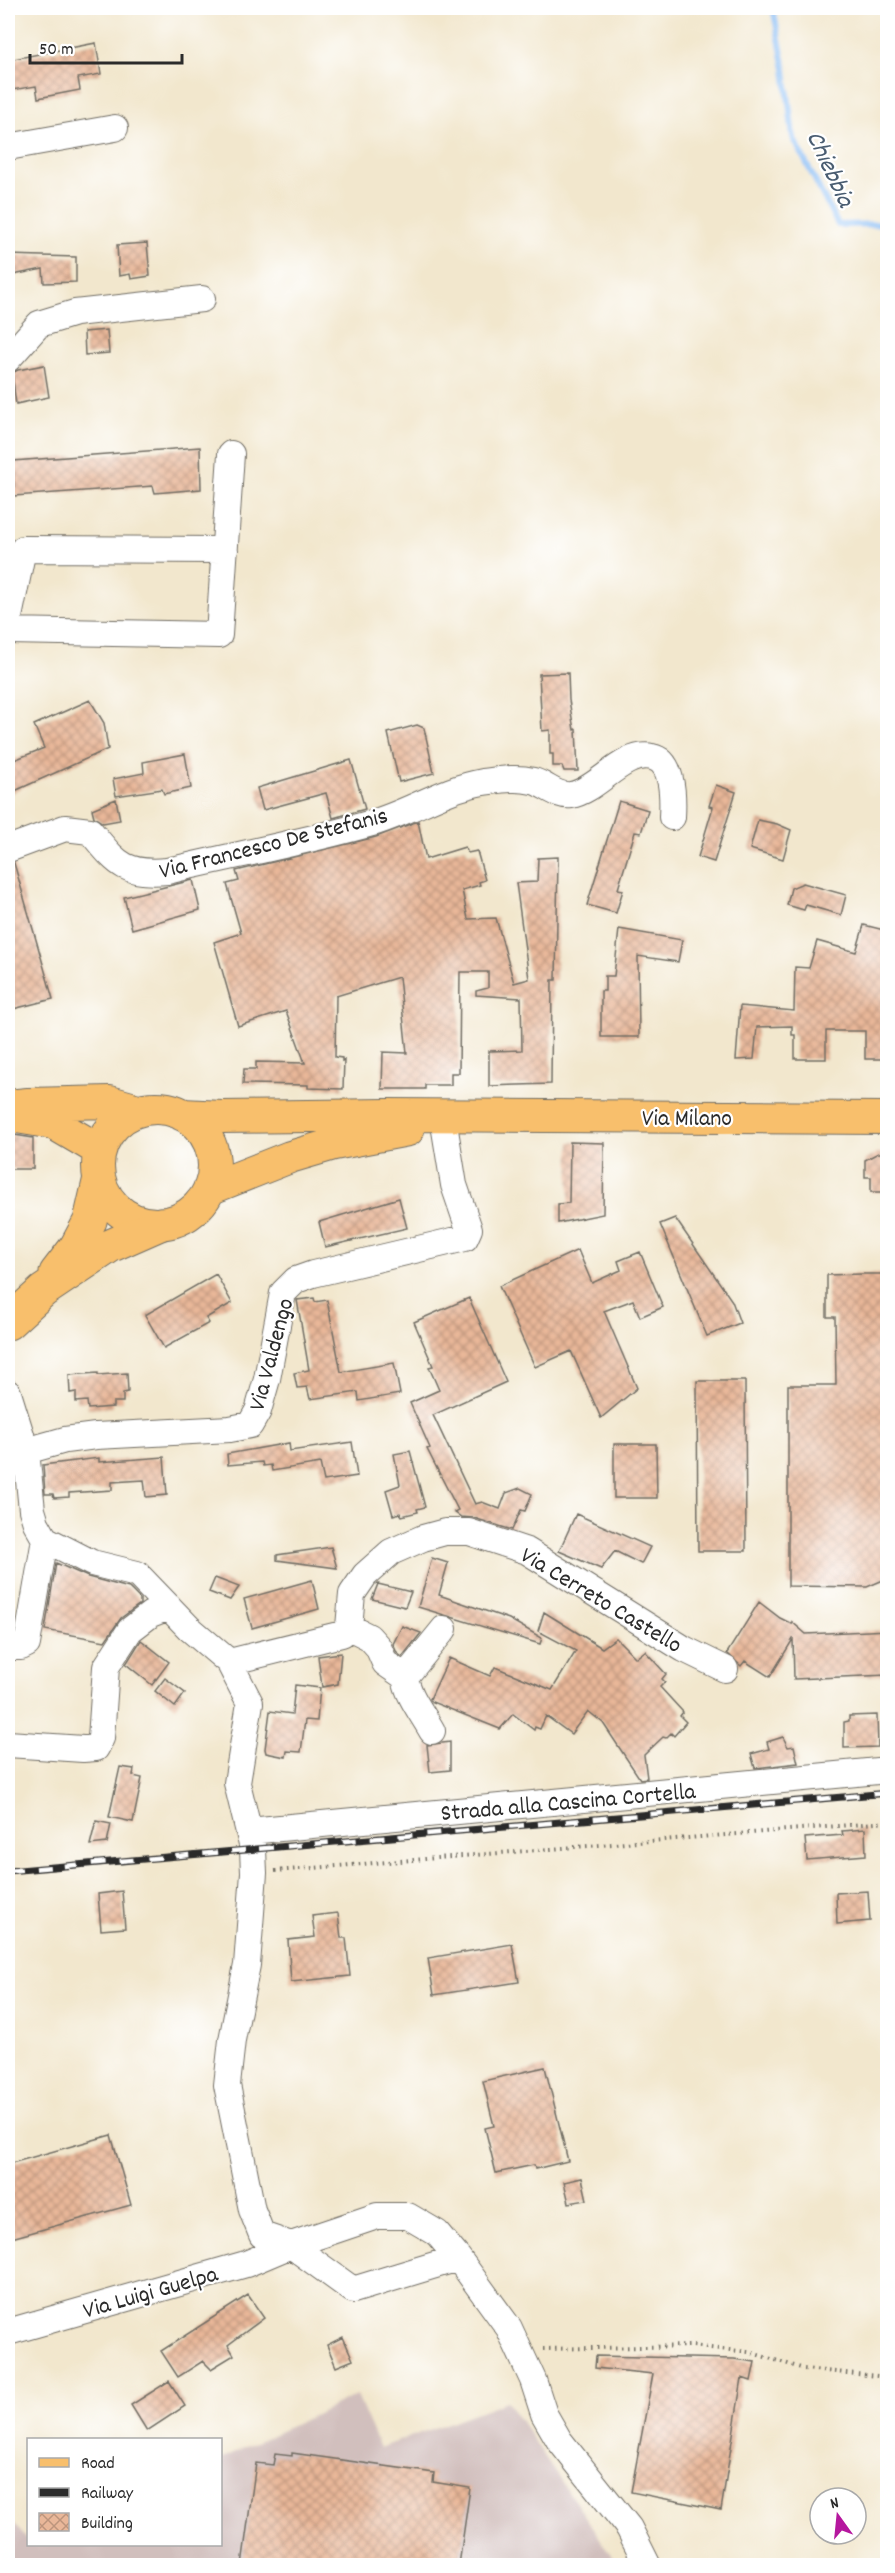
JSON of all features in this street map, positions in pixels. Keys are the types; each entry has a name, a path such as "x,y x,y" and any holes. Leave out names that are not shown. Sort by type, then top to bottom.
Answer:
{"highway":[{"path":"43,1291 76,1247 90,1221 99,1166"},
{"path":"8,1323 43,1291 110,1246 160,1224"}],"main road":[{"path":"8,1106 110,1102 138,1110"},
{"path":"8,1115 53,1123 99,1166 108,1200 122,1214 140,1222 160,1224 176,1221 189,1214 201,1203 209,1190 214,1173 213,1155 207,1139 197,1125 169,1109 153,1108 138,1110 125,1116 114,1125 99,1166"},
{"name":"Via Milano","path":"183,1115 222,1117 888,1118"},
{"name":"Via Milano","path":"209,1190 290,1157 334,1144 486,1117"}],"street":[{"path":"8,147 115,128"},
{"path":"8,359 39,324 75,313 202,299"},
{"path":"8,632 219,635 231,454"},
{"path":"8,622 23,549 225,550"},
{"name":"Via Francesco De Stefanis","path":"8,849 64,828 90,831 127,870 146,873 167,871 374,822 446,792 480,783 514,778 535,781 556,793 571,795 582,791 634,758 652,757 664,765 669,779 673,796 672,817"},
{"name":"Via Valdengo","path":"26,1451 65,1440 96,1436 230,1429 250,1425 258,1411 267,1379 283,1293 296,1280 465,1238 469,1228 454,1185 444,1124"},
{"path":"8,1393 26,1451 32,1510 45,1539 92,1563 137,1574 169,1608 229,1662 249,1703 237,1783 253,1849 254,1872 247,1965 232,2040 227,2085 252,2210 262,2235 291,2245 352,2290 458,2258"},
{"name":"Via Cerreto Castello","path":"349,1627 352,1594 365,1575 391,1552 423,1538 445,1532 468,1532 527,1551 684,1649 724,1669"},
{"path":"8,1647 21,1647 27,1644 45,1539"},
{"path":"8,1744 96,1748 101,1737 106,1667 130,1630 151,1614 169,1608"},
{"path":"229,1662 342,1634 349,1627 369,1637 378,1647 385,1663 405,1677 407,1691 416,1702 432,1731"},
{"path":"405,1677 444,1629"},
{"name":"Strada alla Cascina Cortella","path":"249,1831 888,1770"},
{"path":"291,2245 377,2216 408,2216 437,2233 509,2328 533,2380 544,2414 559,2440 629,2528 648,2565"},
{"name":"Via Luigi Guelpa","path":"8,2332 246,2264 291,2245"}],"path":[{"path":"254,1872 888,1822"},
{"path":"518,2349 692,2346 749,2352 804,2369 888,2377"}],"shaded area":[{"path":"357,2395 380,2448 507,2401 618,2565 8,2565 8,2513 10,2520 27,2539 27,2546 222,2546 222,2459"}],"building":[{"path":"96,43 101,74 78,78 80,90 38,98 36,86 12,90 8,60"},
{"path":"147,243 150,276 131,279 130,274 119,276 117,245"},
{"path":"8,255 76,257 76,282 44,283 43,269 8,276"},
{"path":"107,330 109,353 85,355 84,332"},
{"path":"44,365 49,397 16,404 12,373"},
{"path":"200,447 201,489 155,493 153,486 14,496 13,461"},
{"path":"568,673 569,700 574,730 576,729 578,771 564,771 562,766 553,766 553,754 550,754 550,730 542,731 539,674"},
{"path":"90,700 104,723 108,749 8,794 8,770 14,767 14,760 44,748 34,725"},
{"path":"417,725 424,728 434,773 399,782 388,733"},
{"path":"185,754 191,788 164,794 162,789 116,796 113,779 144,773 143,762"},
{"path":"351,760 365,809 333,818 326,793 263,810 257,788"},
{"path":"716,785 736,792 714,862 698,857 713,807 709,806"},
{"path":"116,799 120,820 103,823 94,817 92,809"},
{"path":"619,801 648,810 641,833 635,832 618,889 623,890 616,913 587,905"},
{"path":"758,820 791,830 783,859 750,849"},
{"path":"418,821 426,859 465,847 468,853 477,851 485,880 479,882 480,885 462,890 468,919 496,918 514,983 529,979 516,883 537,882 538,858 558,857 556,980 552,980 551,1084 489,1086 489,1051 522,1050 521,998 476,995 476,991 488,988 488,972 460,972 459,1073 451,1073 451,1085 425,1085 425,1089 382,1089 383,1052 407,1053 399,977 336,996 335,1057 344,1060 343,1089 308,1088 308,1085 243,1084 244,1069 256,1069 256,1062 305,1063 286,1011 238,1026 214,942 241,933 227,884 239,881 236,871 376,837"},
{"path":"14,863 53,999 13,1009 8,992 8,864"},
{"path":"193,880 200,910 132,929 124,897"},
{"path":"803,883 846,895 841,915 806,905 804,910 787,905 791,888"},
{"path":"864,925 888,931 888,1059 865,1059 865,1031 826,1031 826,1059 795,1059 795,1035 792,1035 792,1026 757,1027 754,1059 736,1060 740,1006 794,1011 795,967 809,968 817,941 856,952"},
{"path":"619,929 682,940 678,962 638,956 639,1037 601,1037 601,991 605,991 605,976 614,976"},
{"path":"8,1134 33,1138 33,1169 8,1169"},
{"path":"570,1142 604,1143 603,1214 558,1223 558,1204 569,1203"},
{"path":"878,1153 888,1153 888,1192 871,1192 871,1177 865,1177 865,1160"},
{"path":"399,1198 407,1228 325,1247 319,1222"},
{"path":"675,1218 732,1301 740,1323 707,1336 660,1224"},
{"path":"578,1250 592,1283 621,1270 618,1261 640,1252 663,1307 640,1317 633,1300 604,1311 637,1388 601,1418 571,1351 535,1367 499,1286"},
{"path":"216,1274 232,1303 206,1318 209,1323 164,1348 145,1315"},
{"path":"888,1274 888,1578 867,1587 788,1586 788,1385 836,1385 835,1317 827,1317 827,1275"},
{"path":"314,1298 315,1302 327,1300 341,1372 394,1363 400,1394 359,1401 358,1392 310,1399 307,1387 297,1388 294,1373 309,1370 297,1300"},
{"path":"469,1298 506,1382 433,1415 475,1504 482,1502 500,1509 506,1493 520,1488 532,1494 525,1511 521,1510 512,1530 474,1518 461,1517 454,1512 458,1510 427,1449 430,1448 410,1403 439,1390 429,1367 433,1366 414,1322"},
{"path":"98,1373 98,1375 127,1373 128,1392 123,1393 123,1402 113,1402 113,1407 88,1409 87,1401 76,1402 76,1392 70,1393 69,1375"},
{"path":"697,1381 745,1381 746,1551 698,1551"},
{"path":"352,1442 357,1476 324,1481 320,1463 272,1471 271,1465 263,1466 262,1462 228,1465 227,1454 289,1443 290,1451"},
{"path":"614,1444 656,1444 657,1498 614,1498"},
{"path":"410,1451 425,1507 417,1509 418,1512 402,1516 400,1513 393,1515 386,1490 400,1485 394,1454"},
{"path":"164,1457 167,1495 146,1497 144,1480 112,1482 112,1490 69,1493 69,1497 54,1498 53,1494 45,1494 43,1465 99,1458 99,1462"},
{"path":"576,1514 650,1547 641,1564 615,1551 601,1569 559,1551"},
{"path":"331,1547 337,1568 277,1560 277,1555"},
{"path":"432,1558 448,1563 439,1595 509,1619 542,1638 540,1644 418,1607"},
{"path":"56,1563 88,1577 129,1588 140,1599 140,1604 121,1618 105,1641 45,1630"},
{"path":"215,1578 239,1587 230,1600 209,1592"},
{"path":"312,1580 319,1609 252,1628 244,1599"},
{"path":"378,1584 411,1592 405,1607 372,1599"},
{"path":"759,1602 780,1618 792,1624 792,1622 806,1634 888,1630 888,1675 794,1679 793,1639 770,1677 745,1661 741,1666 727,1653"},
{"path":"544,1612 602,1648 616,1638 636,1658 645,1651 666,1674 662,1679 665,1682 660,1687 683,1712 680,1716 686,1722 674,1736 671,1733 666,1738 663,1737 644,1755 647,1778 640,1779 603,1723 588,1711 571,1734 546,1716 540,1729 535,1727 534,1730 513,1714 500,1729 432,1702 430,1699 449,1658 490,1676 495,1667 552,1690 576,1651 538,1631"},
{"path":"402,1626 421,1633 402,1657 397,1653 393,1644"},
{"path":"141,1640 169,1662 152,1685 126,1664"},
{"path":"341,1653 338,1684 322,1687 318,1656"},
{"path":"165,1678 185,1693 175,1707 155,1691"},
{"path":"295,1685 320,1688 317,1721 305,1720 301,1752 287,1751 286,1757 266,1753 270,1711 292,1714"},
{"path":"877,1715 878,1747 844,1748 844,1722 849,1721 849,1716"},
{"path":"783,1737 788,1747 794,1746 798,1763 755,1768 751,1754 769,1749 767,1742"},
{"path":"450,1742 450,1770 430,1772 427,1745"},
{"path":"120,1767 134,1769 133,1776 142,1778 133,1822 109,1817"},
{"path":"96,1821 111,1824 107,1843 90,1845"},
{"path":"865,1829 866,1855 807,1860 805,1838 843,1835 842,1831"},
{"path":"122,1891 125,1928 101,1930 98,1894"},
{"path":"868,1891 870,1921 837,1924 836,1893"},
{"path":"338,1913 341,1938 346,1938 350,1976 291,1982 288,1940 315,1937 312,1916"},
{"path":"512,1944 519,1982 434,1995 428,1958"},
{"path":"545,2067 568,2161 535,2169 534,2165 496,2173 485,2128 494,2126 483,2081"},
{"path":"111,2135 131,2205 8,2239 8,2164"},
{"path":"582,2178 587,2200 569,2203 564,2182"},
{"path":"248,2295 264,2318 228,2345 234,2355 211,2369 203,2361 178,2377 161,2351"},
{"path":"343,2337 353,2360 336,2367 327,2345"},
{"path":"596,2356 734,2359 755,2362 751,2381 742,2378 721,2510 631,2492 653,2374 595,2368"},
{"path":"169,2381 185,2406 147,2431 131,2405"},
{"path":"292,2453 434,2473 433,2482 470,2488 459,2565 242,2565 256,2463 273,2465 275,2454 292,2456"}],"waterway":[{"name":"Chiebbia","path":"773,8 785,69 793,137 838,225 888,224"}],"railway":[{"path":"8,1871 888,1793"}]}
